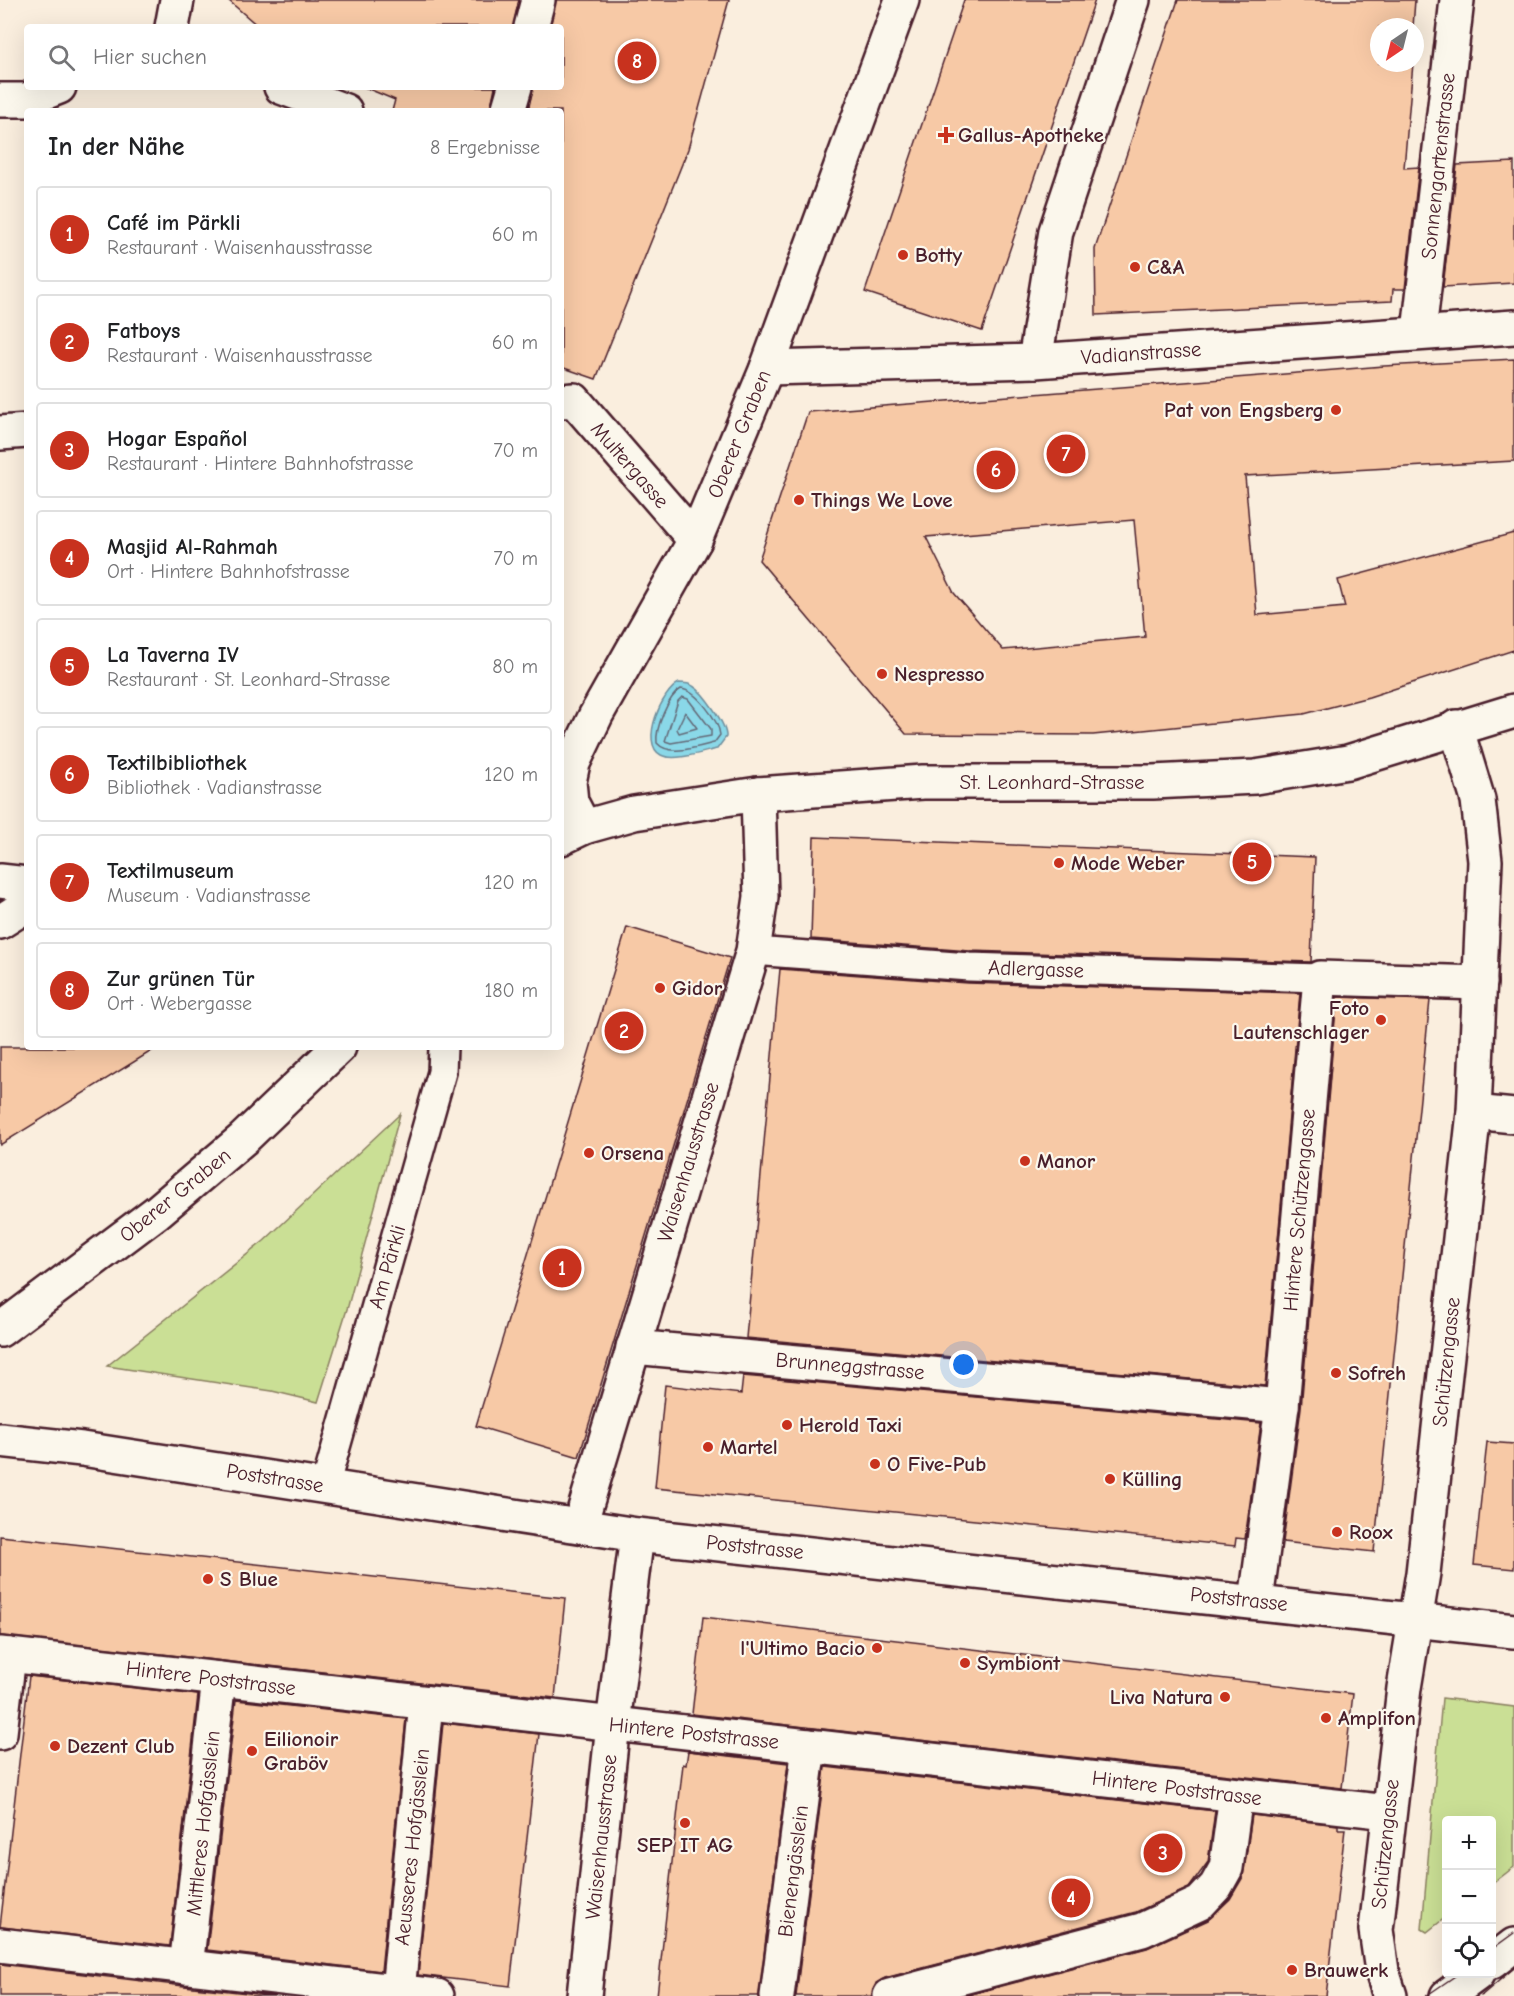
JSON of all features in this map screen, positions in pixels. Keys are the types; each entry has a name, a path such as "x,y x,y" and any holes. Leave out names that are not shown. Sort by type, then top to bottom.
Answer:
{"street":[{"path":"173,24 177,0"},
{"path":"532,24 538,0"},
{"name":"Oberer Graben","path":"573,833 569,782 573,763 596,715 695,540 767,368 902,0"},
{"path":"1035,361 1056,231 1133,0"},
{"name":"Sonnengartenstrasse","path":"1419,332 1456,0"},
{"path":"0,100 26,100 51,90"},
{"path":"289,90 337,108"},
{"path":"509,108 513,90"},
{"name":"Vadianstrasse","path":"767,368 1035,361 1514,327"},
{"name":"Multergasse","path":"564,401 574,400 695,540"},
{"path":"0,433 24,431"},
{"name":"St. Leonhard-Strasse","path":"573,833 665,807 758,794 912,782 1153,782 1233,779 1348,762 1514,711"},
{"name":"Schützengasse","path":"1390,1996 1382,1971 1376,1930 1388,1812 1404,1688 1416,1619 1474,1112 1485,861 1481,815 1456,727"},
{"name":"Waisenhausstrasse","path":"580,1525 753,951 761,897 758,794"},
{"path":"0,881 24,884"},
{"path":"0,922 24,907"},
{"path":"1320,978 1480,983"},
{"name":"Hintere Schützengasse","path":"1256,1601 1282,1406 1320,978"},
{"name":"Oberer Graben","path":"0,1330 157,1212 243,1139 336,1050"},
{"path":"1474,1112 1514,1116"},
{"name":"Brunneggstrasse","path":"633,1347 1282,1406"},
{"name":"Poststrasse","path":"0,1440 82,1449 326,1485 637,1534 1514,1631"},
{"name":"Waisenhausstrasse","path":"584,1996 613,1724 637,1534"},
{"path":"0,1733 5,1655"},
{"name":"Hintere Poststrasse","path":"5,1655 1388,1812"},
{"name":"Mittleres Hofgässlein","path":"186,1967 219,1679"},
{"name":"Aeusseres Hofgässlein","path":"398,1991 426,1703"},
{"name":"Bienengässlein","path":"777,1996 809,1746"},
{"path":"890,1996 1142,1930 1200,1903 1216,1886 1226,1868 1236,1795"},
{"path":"0,1945 437,1996"},
{"path":"1496,1958 1514,1945"},
{"path":"1447,1996 1472,1978"}],"lane":[{"name":"Adlergasse","path":"753,951 969,967 1320,978"},
{"name":"Am Pärkli","path":"326,1485 442,1072 443,1050"}],"green space":[{"path":"400,1114 348,1306 318,1402 272,1391 107,1366 264,1241"},
{"path":"1442,1698 1514,1707 1514,1867 1496,1881 1496,1816 1442,1816 1442,1920 1427,1932 1422,1929"}],"water":[{"path":"679,683 690,684 697,689 719,717 726,737 717,749 689,756 667,757 655,749 652,740 655,718 666,696"}],"building":[{"path":"228,0 519,0 514,24 256,24"},
{"path":"556,0 729,0 688,149 596,379 564,368 564,108 529,108 532,90 564,90 564,24 551,24"},
{"path":"964,0 1095,0 982,331 865,292"},
{"path":"1178,0 1415,0 1414,18 1370,18 1370,72 1412,72 1404,168 1419,167 1405,289 1393,289 1392,301 1096,315 1095,249"},
{"path":"371,90 494,90 491,108 393,108 395,100"},
{"path":"1514,162 1514,283 1443,287 1457,165"},
{"path":"1514,359 1514,461 1245,476 1257,615 1345,607 1338,580 1514,533 1514,650 1369,697 1304,714 1093,735 906,734 759,560 808,412 1384,366","holes":["1134,520 1145,637 1003,650 954,593 926,537"]},
{"path":"814,837 1315,857 1311,962 970,951 811,939"},
{"path":"627,927 730,958 579,1457 476,1426"},
{"name":"Manor","path":"780,969 968,983 1300,993 1265,1386 746,1338"},
{"path":"1337,997 1430,1000 1374,1552 1283,1542 1301,1408"},
{"path":"0,1047 24,1047 24,1050 153,1050 0,1145"},
{"path":"743,1376 1261,1423 1245,1539 1236,1538 1235,1546 655,1488 665,1385 741,1394"},
{"path":"1487,1442 1514,1444 1514,1569 1474,1565"},
{"path":"0,1536 565,1598 555,1698 0,1636"},
{"path":"703,1617 1353,1694 1342,1788 692,1714"},
{"path":"29,1676 198,1695 170,1946 0,1927"},
{"path":"236,1700 406,1719 381,1971 207,1950"},
{"path":"443,1723 539,1734 510,1986 418,1975"},
{"path":"688,1751 788,1763 759,1996 657,1996 683,1764 686,1765"},
{"path":"825,1767 1215,1811 1208,1862 1189,1888 1136,1912 885,1978 876,1983 872,1996 796,1996"},
{"path":"1252,1815 1338,1825 1338,1829 1345,1829 1326,1996 964,1996 1147,1948 1208,1920 1230,1899 1243,1877"},
{"path":"0,1964 184,1986 275,1996 0,1996"}],"tram line":[{"path":"1496,1946 1514,1933"},
{"path":"1481,1996 1514,1968"},
{"path":"1426,1996 1452,1978"}],"place":[{"name":"Zur grünen Tür","path":"637,61"},
{"name":"Gallus-Apotheke","path":"946,135"},
{"name":"Botty","path":"903,255"},
{"name":"C&A","path":"1135,267"},
{"name":"Pat von Engsberg","path":"1336,410"},
{"name":"Textilmuseum","path":"1066,454"},
{"name":"Textilbibliothek","path":"996,470"},
{"name":"Things We Love","path":"799,500"},
{"name":"Nespresso","path":"882,674"},
{"name":"La Taverna IV","path":"1252,862"},
{"name":"Mode Weber","path":"1059,863"},
{"name":"Gidor","path":"660,988"},
{"name":"Foto Lautenschlager","path":"1381,1020"},
{"name":"Fatboys","path":"624,1031"},
{"name":"Orsena","path":"589,1153"},
{"name":"Manor","path":"1025,1161"},
{"name":"Café im Pärkli","path":"562,1268"},
{"name":"Sofreh","path":"1336,1373"},
{"name":"Herold Taxi","path":"787,1425"},
{"name":"Martel","path":"708,1447"},
{"name":"O Five-Pub","path":"875,1464"},
{"name":"Külling","path":"1110,1479"},
{"name":"Roox","path":"1337,1532"},
{"name":"S Blue","path":"208,1579"},
{"name":"l'Ultimo Bacio","path":"877,1648"},
{"name":"Symbiont","path":"965,1663"},
{"name":"Liva Natura","path":"1225,1697"},
{"name":"Amplifon","path":"1326,1718"},
{"name":"Dezent Club","path":"55,1746"},
{"name":"Eilionoir Graböv","path":"252,1751"},
{"name":"SEP IT AG","path":"685,1823"},
{"name":"Hogar Español","path":"1163,1853"},
{"name":"Masjid Al-Rahmah","path":"1071,1898"},
{"name":"Brauwerk","path":"1292,1970"}]}
